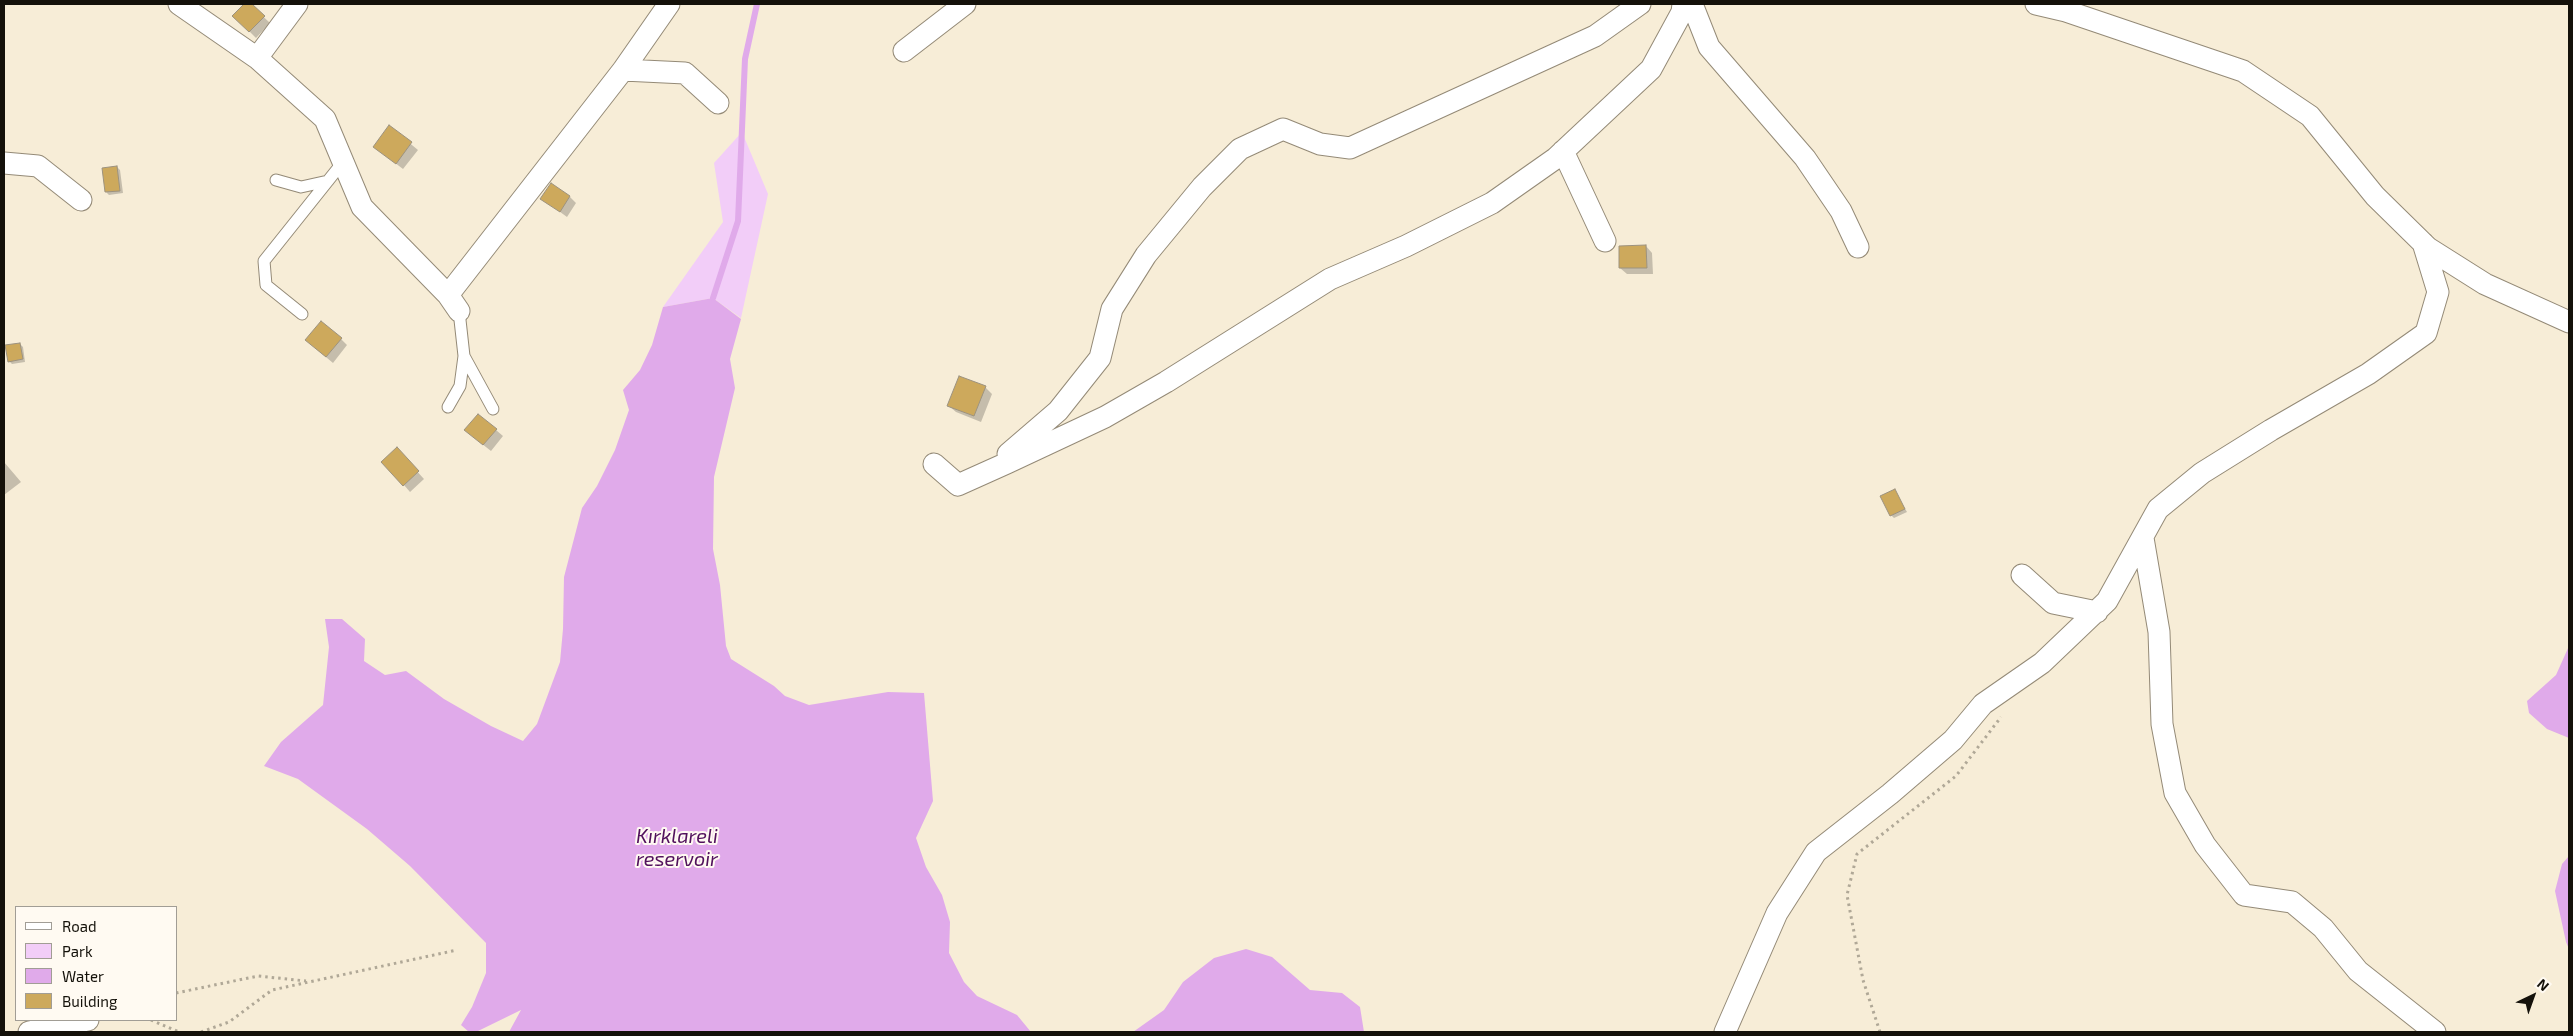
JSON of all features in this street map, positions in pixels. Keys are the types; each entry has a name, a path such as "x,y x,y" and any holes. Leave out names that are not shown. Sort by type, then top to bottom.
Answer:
{"street":[{"path":"179,4 257,58 324,119 362,207 454,303 669,4"},
{"path":"257,58 297,4"},
{"path":"904,50 965,4"},
{"path":"990,470 1058,411 1100,358 1112,309 1146,255 1202,187 1240,149 1283,129 1320,144 1350,148 1595,36 1640,4"},
{"path":"934,464 958,485 1105,417 1166,382 1330,279 1406,246 1492,203 1563,151 1651,69 1682,12 1683,4"},
{"path":"1692,4 1709,47 1805,158 1841,211 1858,247"},
{"path":"2036,4 2066,11 2243,71 2310,116 2375,196 2423,243 2485,284 2569,322"},
{"path":"623,70 685,73 718,102"},
{"path":"1563,151 1605,241"},
{"path":"4,163 38,166 81,200"},
{"path":"1725,1032 1776,913 1816,852 1890,794 1953,740 1983,704 2042,663 2097,612 2107,601 2158,509 2202,473 2271,430 2368,374 2426,333 2438,292 2423,243"},
{"path":"2143,538 2159,632 2162,724 2175,793 2197,830 2244,895 2292,902 2323,928 2358,971 2435,1032"},
{"path":"2022,575 2053,603 2097,612"},
{"path":"29,1032 83,1021"}],"lane":[{"path":"302,314 266,284 264,261 343,162"},
{"path":"276,180 301,187 328,181"},
{"path":"454,303 464,356 493,409"},
{"path":"448,407 460,386 464,356"}],"path":[{"path":"1880,1032 1863,980 1847,895 1857,854 1956,776 1999,721 2002,714"},
{"path":"201,1032 229,1022 272,990 457,950"},
{"path":"178,992 258,976 309,982"},
{"path":"154,1021 178,1032"}],"green space":[{"path":"742,132 768,194 741,318 713,298 663,307 723,222 714,163"}],"water":[{"name":"Kırklareli reservoir","path":"713,298 741,319 730,359 735,388 714,477 713,549 720,585 726,646 731,659 774,686 785,696 809,705 888,692 924,693 933,801 916,838 926,867 942,895 950,922 949,953 964,982 977,996 1017,1015 1031,1032 509,1032 521,1010 476,1032 469,1032 461,1025 472,1007 486,973 486,943 410,866 367,829 298,779 264,766 281,742 323,705 329,647 325,619 342,619 365,639 364,661 385,675 406,671 444,699 491,726 523,741 537,724 560,662 564,577 582,508 597,486 615,450 629,410 623,390 640,370 652,345 663,307"},
{"path":"2569,646 2569,738 2547,729 2529,713 2527,701 2556,675"},
{"path":"2569,856 2569,949 2555,891 2562,864"},
{"path":"1246,949 1272,957 1310,990 1342,993 1360,1007 1364,1032 1133,1032 1164,1010 1183,982 1214,958"}],"building":[{"path":"244,4 252,4 265,16 249,32 232,16"},
{"path":"389,125 412,142 396,164 373,147"},
{"path":"117,166 120,191 105,192 102,168"},
{"path":"551,183 570,196 560,212 540,199"},
{"path":"1646,245 1647,268 1619,268 1619,246"},
{"path":"321,321 342,338 326,357 305,340"},
{"path":"20,343 23,359 8,362 5,345"},
{"path":"959,376 986,386 974,416 947,406"},
{"path":"478,414 497,429 483,445 464,430"},
{"path":"397,447 419,471 403,486 381,462"},
{"path":"1895,489 1905,509 1890,516 1880,496"}],"waterway":[{"path":"713,298 738,221 745,59 757,4"}]}
